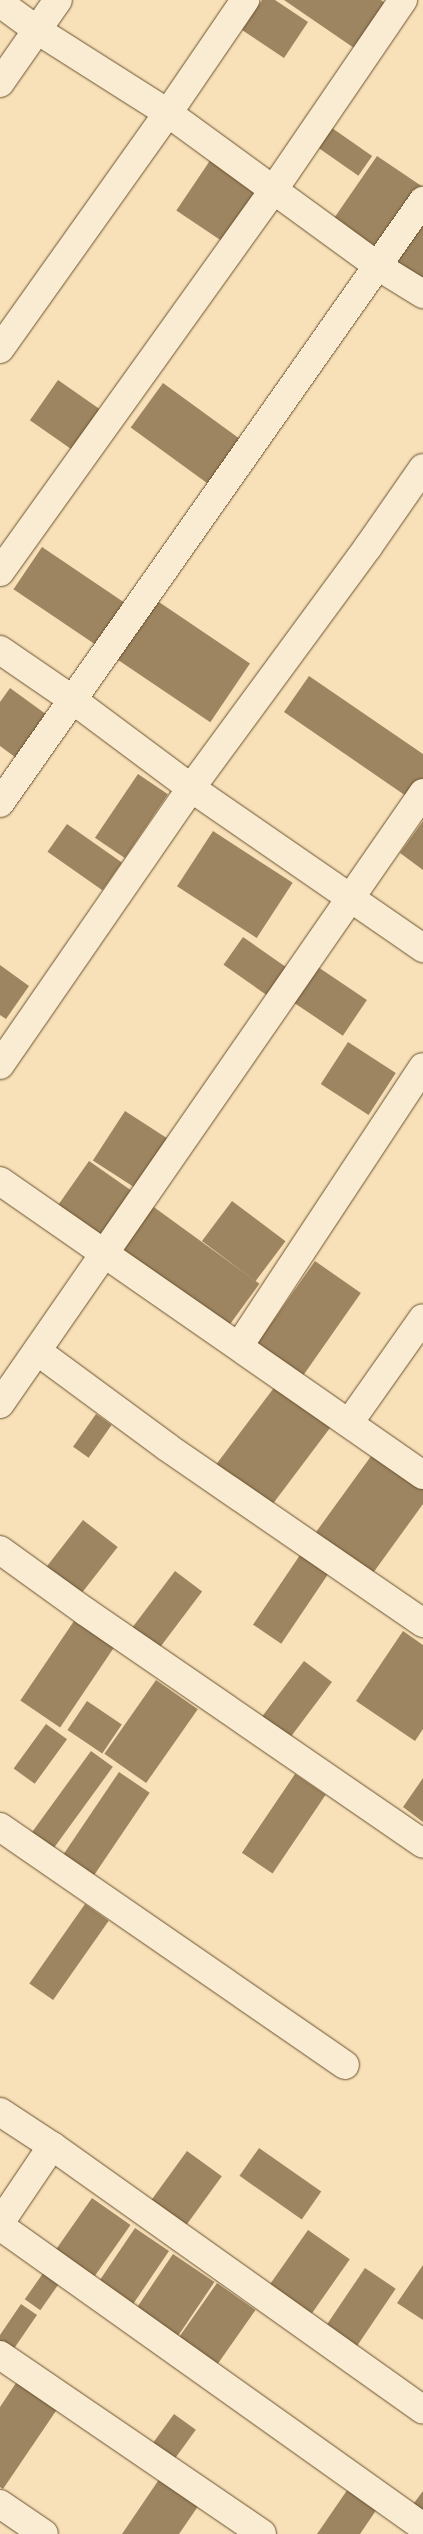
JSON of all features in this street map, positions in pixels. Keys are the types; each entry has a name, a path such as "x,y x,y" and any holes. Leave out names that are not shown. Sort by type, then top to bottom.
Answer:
{"street":[{"path":"0,83 58,0"},
{"path":"0,349 245,0"},
{"path":"0,572 274,189 403,0"},
{"path":"0,3 37,30 168,112 379,266 423,294"},
{"path":"0,803 423,201"},
{"path":"0,1065 191,788 368,547 423,468"},
{"path":"0,650 73,700 191,788 423,948"},
{"path":"0,1404 423,793"},
{"path":"238,1346 423,1067"},
{"path":"0,1181 423,1475"},
{"path":"349,1424 423,1318"},
{"path":"37,1351 167,1447 423,1622"},
{"path":"0,1550 86,1612 423,1844"},
{"path":"0,1827 345,2066"},
{"path":"0,2112 52,2146 423,2410"},
{"path":"52,2146 0,2224 423,2527"},
{"path":"0,2355 262,2534"},
{"path":"0,2504 44,2534"}],"building":[{"path":"262,0 275,0 308,22 284,58 242,30"},
{"path":"284,0 381,0 385,3 354,48"},
{"path":"332,128 372,156 358,176 318,148"},
{"path":"377,156 423,187 423,191 378,257 330,224"},
{"path":"211,159 262,194 228,245 176,210"},
{"path":"423,210 423,283 390,260"},
{"path":"58,380 101,410 72,450 30,420"},
{"path":"163,383 241,439 208,484 131,427"},
{"path":"42,547 129,606 101,648 13,589"},
{"path":"153,598 250,663 210,722 113,657"},
{"path":"309,676 423,754 423,778 409,798 284,712"},
{"path":"10,688 54,720 23,763 0,746 0,702"},
{"path":"138,774 168,794 125,858 95,838"},
{"path":"423,821 423,870 400,853"},
{"path":"67,824 122,862 102,890 47,852"},
{"path":"213,831 293,883 257,938 177,886"},
{"path":"243,937 291,971 272,999 223,965"},
{"path":"0,965 29,986 6,1019 0,1015"},
{"path":"318,967 367,1000 343,1036 294,1003"},
{"path":"348,1042 396,1073 369,1115 321,1084"},
{"path":"125,1111 169,1140 137,1189 93,1160"},
{"path":"89,1161 135,1193 103,1238 57,1206"},
{"path":"232,1201 286,1241 255,1281 202,1241"},
{"path":"151,1205 259,1284 225,1331 117,1252"},
{"path":"315,1261 361,1293 301,1378 255,1346"},
{"path":"279,1381 334,1423 267,1511 212,1470"},
{"path":"96,1414 112,1425 89,1458 73,1447"},
{"path":"374,1452 423,1488 423,1504 368,1580 311,1539"},
{"path":"83,1520 118,1547 78,1598 44,1570"},
{"path":"300,1555 328,1574 281,1644 253,1625"},
{"path":"175,1571 202,1591 155,1655 127,1634"},
{"path":"74,1621 114,1648 60,1727 20,1701"},
{"path":"403,1631 423,1645 423,1729 415,1741 356,1701"},
{"path":"304,1661 332,1682 287,1741 259,1720"},
{"path":"156,1680 198,1709 146,1783 104,1754"},
{"path":"87,1701 122,1724 102,1754 67,1730"},
{"path":"46,1724 67,1739 35,1784 14,1768"},
{"path":"91,1751 113,1767 51,1852 29,1836"},
{"path":"119,1772 150,1793 90,1881 59,1861"},
{"path":"295,1774 326,1795 273,1873 242,1853"},
{"path":"423,1778 423,1822 403,1807"},
{"path":"85,1904 109,1921 53,2000 29,1983"},
{"path":"259,2148 321,2192 302,2219 239,2176"},
{"path":"187,2151 222,2176 182,2230 148,2205"},
{"path":"92,2198 131,2225 89,2284 51,2257"},
{"path":"135,2228 169,2251 129,2311 95,2288"},
{"path":"308,2230 350,2259 307,2321 265,2291"},
{"path":"173,2254 214,2282 174,2342 132,2315"},
{"path":"423,2265 423,2320 397,2303"},
{"path":"365,2268 396,2289 355,2349 324,2329"},
{"path":"46,2269 62,2280 40,2310 25,2299"},
{"path":"217,2283 256,2310 214,2370 175,2343"},
{"path":"21,2304 37,2315 13,2350 0,2341 0,2335"},
{"path":"20,2377 60,2405 3,2489 0,2487 0,2407"},
{"path":"174,2414 196,2430 171,2464 149,2448"},
{"path":"162,2475 201,2502 179,2534 122,2534"},
{"path":"350,2486 379,2506 360,2534 317,2534"},
{"path":"423,2491 423,2523 408,2511"}]}
